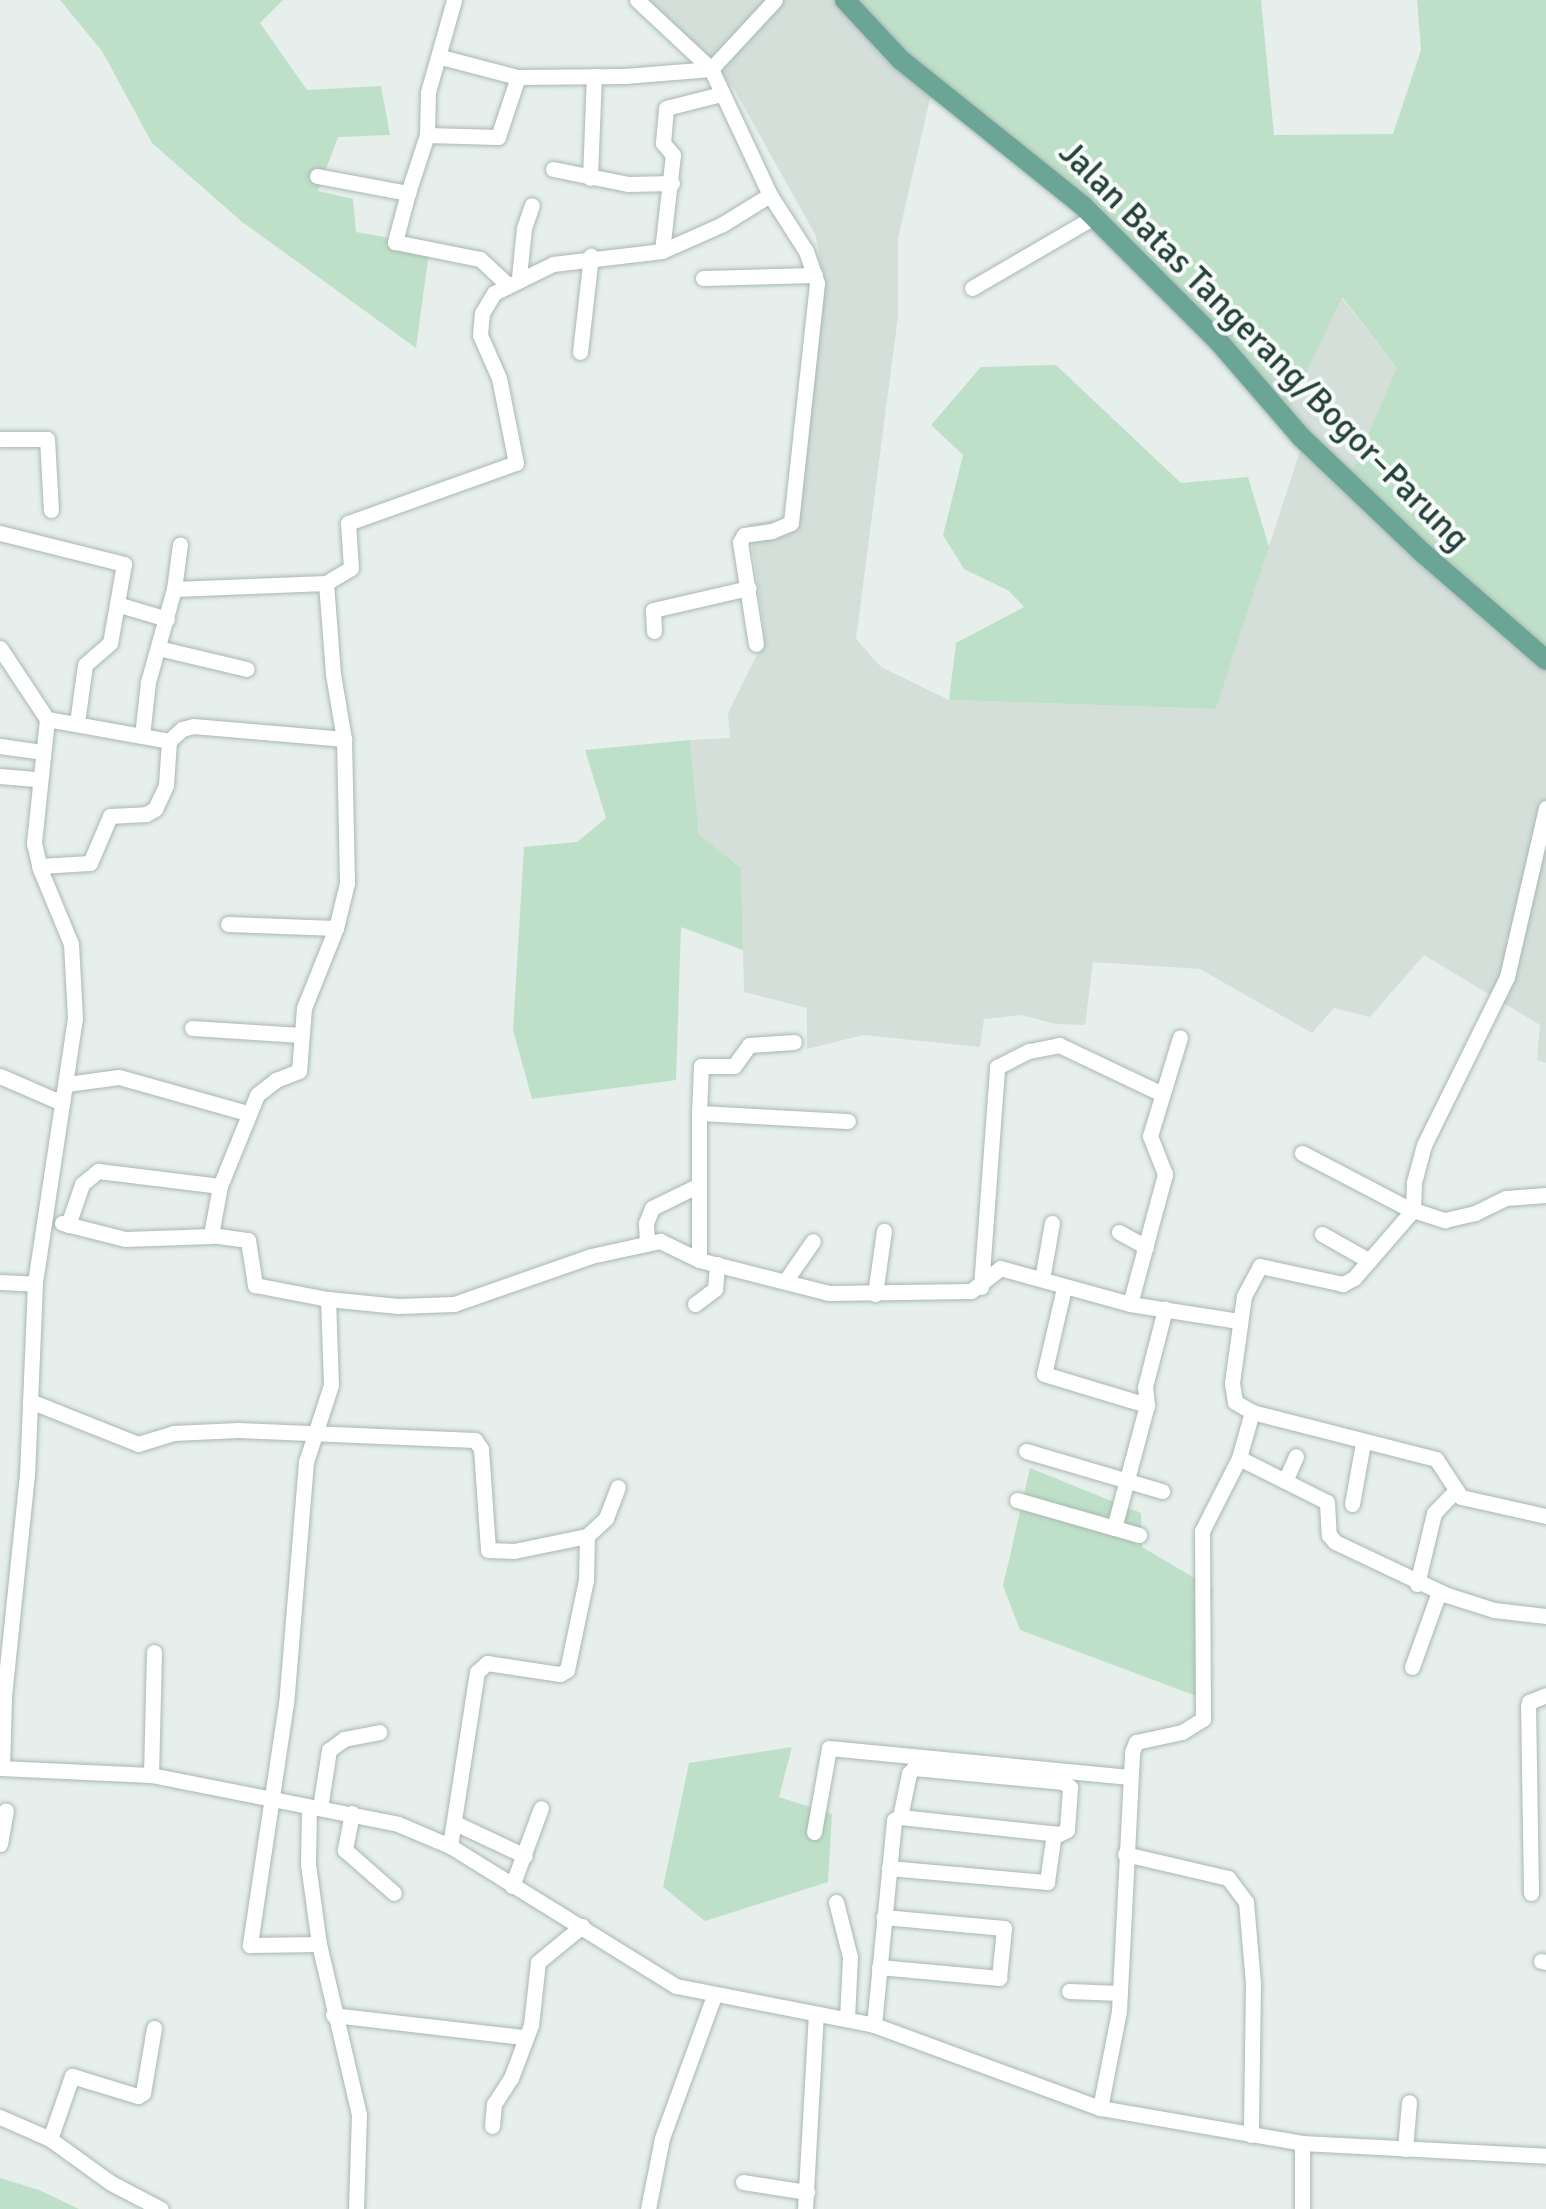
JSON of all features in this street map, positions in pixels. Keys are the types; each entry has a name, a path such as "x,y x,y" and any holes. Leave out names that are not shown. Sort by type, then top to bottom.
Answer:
{"main road":[{"name":"Jalan Batas Tangerang/Bogor–Parung","path":"846,0 901,60 1032,162 1094,217 1220,344 1301,437 1423,554 1546,660"}],"street":[{"path":"454,0 428,92 426,135 394,242 480,259 513,281"},
{"path":"637,0 711,69 770,195 806,251 815,274 818,297 792,517 786,528 742,537 756,644"},
{"path":"441,57 518,77 711,69 775,0"},
{"path":"590,178 594,76"},
{"path":"426,135 498,137 518,77"},
{"path":"662,251 673,152 663,143 666,108 721,94"},
{"path":"554,169 628,184 672,183"},
{"path":"317,176 408,193"},
{"path":"174,589 326,584 350,568 348,523 516,464 499,378 480,335 488,300 513,281 591,256 662,251 721,225 770,195"},
{"path":"513,281 532,205"},
{"path":"972,288 1094,217"},
{"path":"580,352 591,256"},
{"path":"703,278 815,274"},
{"path":"0,439 47,439 51,510"},
{"path":"0,533 120,560 125,569 110,643 85,665 77,723"},
{"path":"142,736 180,544"},
{"path":"212,1236 220,1186 247,1113 265,1086 299,1070 300,1035 310,987 336,928 348,864 344,739 333,674 326,584"},
{"path":"654,630 653,610 748,588"},
{"path":"120,605 167,619"},
{"path":"0,648 47,719 34,843 39,866 66,924 75,970 75,1034 35,1284 18,1589 2,1698 1,1768 152,1775 398,1824 450,1846 676,1986 874,2025 1100,2108 1302,2143 1546,2156"},
{"path":"158,648 247,669"},
{"path":"47,719 169,740 193,726 344,739"},
{"path":"39,866 90,863 110,816 154,809 166,785 169,740"},
{"path":"0,746 42,752"},
{"path":"0,776 38,779"},
{"path":"1546,808 1507,978 1424,1145 1413,1210 1343,1284 1260,1266 1244,1296 1232,1395 1252,1412 1436,1459 1454,1492 1473,1502 1546,1516"},
{"path":"228,924 336,928"},
{"path":"192,1028 300,1035"},
{"path":"1130,1304 1165,1174 1150,1141 1180,1037"},
{"path":"699,1260 701,1066 737,1065 749,1045 794,1042"},
{"path":"981,1286 997,1067 1029,1051 1059,1045 1162,1094"},
{"path":"0,1076 62,1103"},
{"path":"67,1084 120,1077 247,1113"},
{"path":"699,1114 848,1121"},
{"path":"1302,1154 1430,1218 1459,1219 1506,1198 1546,1195"},
{"path":"68,1225 82,1184 98,1171 220,1186"},
{"path":"647,1242 652,1208 699,1185"},
{"path":"45,1216 125,1239 212,1236 248,1240 254,1285 328,1299 398,1306 454,1304 592,1256 647,1242 668,1243 699,1260 786,1280 817,1292 960,1292 981,1286 1000,1268 1130,1304 1239,1321"},
{"path":"1042,1279 1052,1223"},
{"path":"875,1294 884,1231"},
{"path":"1119,1232 1146,1248"},
{"path":"1322,1234 1368,1260"},
{"path":"786,1280 813,1240"},
{"path":"695,1304 715,1289 718,1264"},
{"path":"0,1282 35,1284"},
{"path":"1064,1288 1044,1374 1147,1405"},
{"path":"318,1944 250,1945 286,1703 306,1462 331,1385 328,1299"},
{"path":"1114,1528 1147,1405 1145,1387 1165,1309"},
{"path":"30,1401 138,1444 180,1432 314,1432 474,1440 482,1449 488,1550 514,1551 587,1536 606,1518 618,1487"},
{"path":"1100,2108 1120,1993 1125,1854 1136,1742 1182,1732 1203,1719 1202,1531 1238,1458 1252,1412"},
{"path":"1352,1504 1362,1442"},
{"path":"1026,1451 1162,1491"},
{"path":"1285,1481 1296,1456"},
{"path":"1238,1458 1328,1504 1332,1540 1439,1592 1494,1610 1546,1616"},
{"path":"1418,1584 1434,1512 1454,1492"},
{"path":"1017,1500 1139,1535"},
{"path":"450,1846 478,1672 486,1664 560,1674 567,1670 586,1580 587,1536"},
{"path":"0,1588 18,1589"},
{"path":"1412,1667 1439,1592"},
{"path":"152,1775 154,1652"},
{"path":"1531,1893 1528,1707 1529,1702 1546,1696"},
{"path":"356,2209 359,2114 318,1944 308,1864 314,1807 328,1750 344,1739 379,1732"},
{"path":"814,1832 830,1748 1130,1776"},
{"path":"874,2025 894,1820 900,1817 1054,1833 1067,1830 1070,1787 1063,1782 914,1768 908,1772 900,1817"},
{"path":"512,1886 541,1808"},
{"path":"0,1844 6,1811"},
{"path":"352,1814 345,1850 394,1893"},
{"path":"455,1823 525,1856"},
{"path":"889,1868 1047,1882 1054,1833"},
{"path":"1125,1854 1228,1878 1246,1902 1254,1983 1250,2135"},
{"path":"836,1902 850,1957 847,2019"},
{"path":"879,1967 999,1978 1004,1928 884,1917"},
{"path":"492,2126 494,2104 511,2078 530,2026 538,1962 582,1926"},
{"path":"1069,1991 1120,1993"},
{"path":"648,2209 662,2138 714,1996"},
{"path":"744,2182 806,2200 816,2015"},
{"path":"333,2016 524,2037"},
{"path":"50,2139 72,2076 138,2096 143,2093 154,2028"},
{"path":"1405,2149 1408,2102"},
{"path":"0,2117 50,2139 111,2183 161,2209"},
{"path":"1302,2143 1302,2209"}],"shaded area":[{"path":"647,0 843,0 932,90 898,238 898,316 856,639 881,667 949,700 1216,709 1301,448 1287,414 1341,297 1397,368 1546,669 1546,1063 1537,1060 1540,1025 1424,955 1370,1017 1334,1008 1312,1033 1200,969 1093,962 1085,1025 1056,1024 1021,1015 984,1019 980,1047 863,1035 807,1049 807,1008 744,992 741,868 699,834 690,740 730,738 728,713 765,638 749,524 795,517 824,287 816,236 734,89"}],"green space":[{"path":"60,0 283,0 260,23 307,90 381,86 390,135 338,137 318,191 353,199 356,232 430,245 416,348 241,221 152,143 102,51"},
{"path":"843,0 1261,0 1274,135 1393,134 1421,50 1417,0 1546,0 1546,669 1345,488 1397,368 1342,297 1287,414 1043,168"},
{"path":"1056,365 1181,483 1248,477 1269,547 1216,709 949,700 956,643 1024,607 1009,591 964,569 943,535 963,455 931,425 981,367"},
{"path":"690,740 699,834 741,868 743,950 681,927 676,1080 532,1099 513,1030 524,847 577,842 606,818 585,750"},
{"path":"1030,1468 1141,1513 1142,1547 1213,1589 1205,1642 1207,1700 1020,1630 1003,1586"},
{"path":"792,1747 779,1797 832,1814 828,1882 705,1921 663,1887 689,1763"},
{"path":"0,2178 39,2190 79,2209 0,2209"}]}
